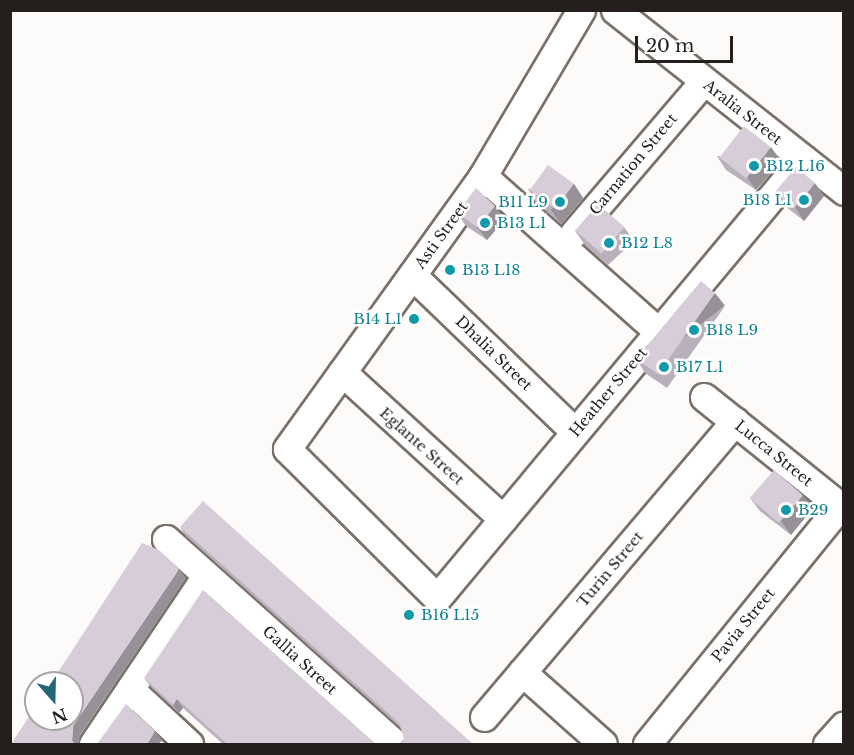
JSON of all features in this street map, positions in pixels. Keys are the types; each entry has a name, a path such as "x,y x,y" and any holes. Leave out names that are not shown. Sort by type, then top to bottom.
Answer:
{"street":[{"name":"Asti Street","path":"437,598 286,449 483,176 581,10"},
{"name":"Aralia Street","path":"615,10 843,191"},
{"name":"Carnation Street","path":"562,247 704,81"},
{"name":"Heather Street","path":"437,598 803,159"},
{"path":"483,176 659,332"},
{"name":"Dhalia Street","path":"412,275 575,432"},
{"name":"Eglante Street","path":"342,372 503,519"},
{"name":"Lucca Street","path":"704,397 842,507"},
{"name":"Turin Street","path":"484,717 735,422"},
{"name":"Pavia Street","path":"647,744 842,507"},
{"name":"Gallia Street","path":"166,539 395,744"},
{"path":"93,744 206,576"},
{"path":"522,672 603,744"},
{"path":"130,689 189,744"},
{"path":"827,744 843,725"}],"building":[{"path":"744,126 771,147 746,178 719,158"},
{"path":"548,165 574,184 556,209 530,190"},
{"path":"796,167 815,183 794,208 775,192"},
{"path":"476,188 495,206 477,227 457,213"},
{"path":"598,204 624,227 601,253 575,230"},
{"path":"701,281 715,293 658,374 636,359"},
{"path":"774,470 803,495 778,523 750,498"},
{"path":"203,501 473,744 399,744 404,738 399,723 180,527"},
{"path":"142,543 159,550 179,569 84,710 84,671 59,671"},
{"path":"203,590 376,744 227,744 177,699 173,705 144,678"},
{"path":"126,704 155,731 147,744 97,744"},
{"path":"24,724 24,731 73,731 72,741 75,744 11,744"}],"place":[{"name":"B12 L16","path":"754,166"},
{"name":"B18 L1","path":"804,200"},
{"name":"B11 L9","path":"560,202"},
{"name":"B13 L1","path":"485,223"},
{"name":"B12 L8","path":"609,243"},
{"name":"B13 L18","path":"450,270"},
{"name":"B14 L1","path":"414,319"},
{"name":"B18 L9","path":"694,330"},
{"name":"B17 L1","path":"664,367"},
{"name":"B29","path":"786,510"},
{"name":"B16 L15","path":"409,615"}]}
